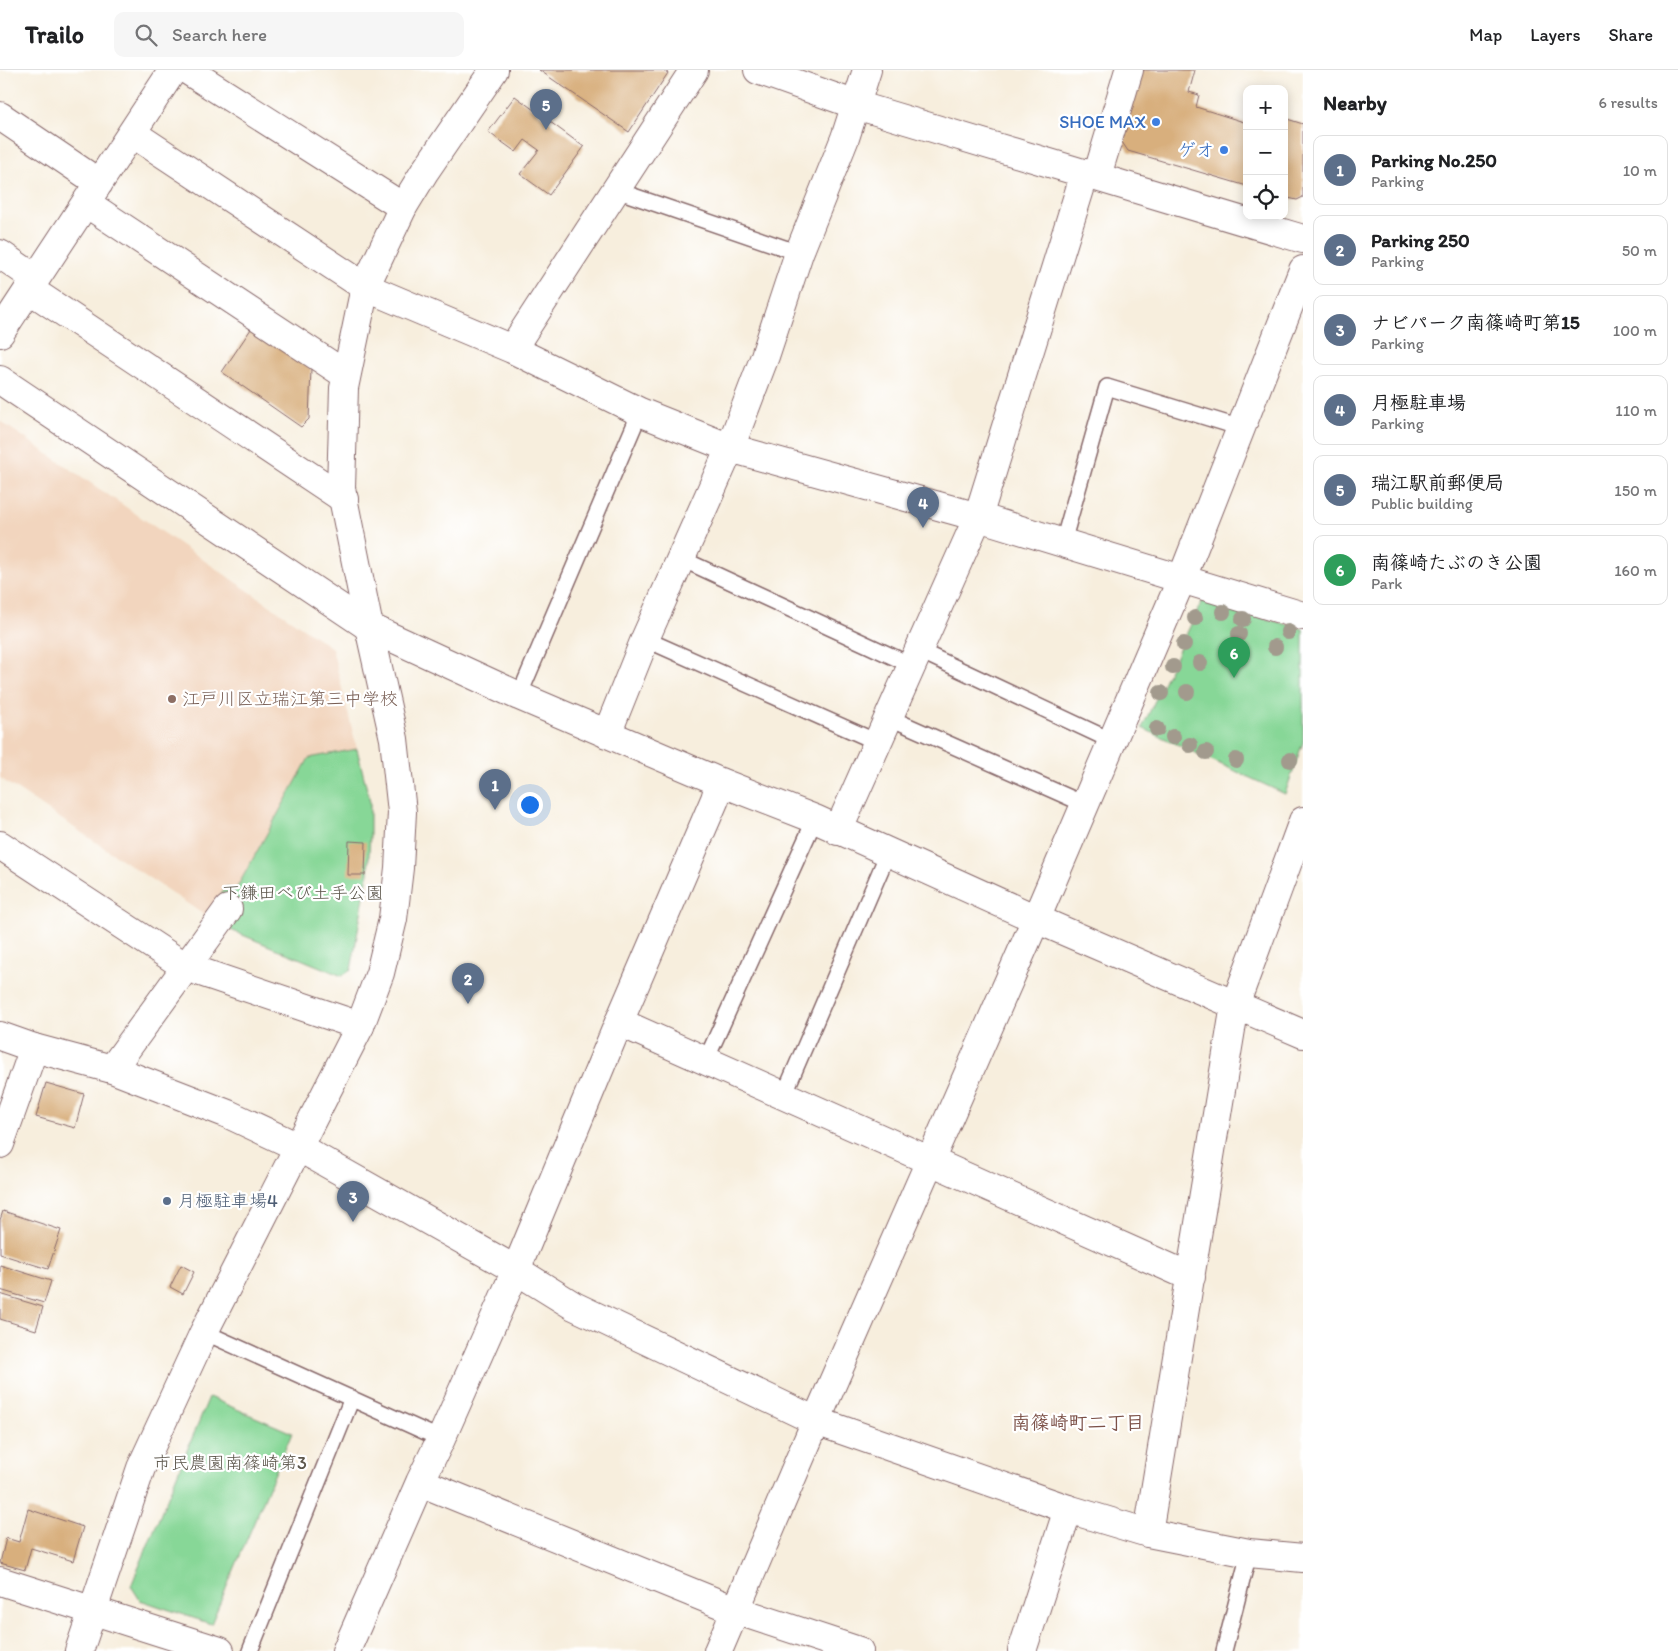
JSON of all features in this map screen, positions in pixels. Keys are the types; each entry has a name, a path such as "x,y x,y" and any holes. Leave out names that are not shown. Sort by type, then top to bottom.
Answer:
{"street":[{"path":"79,1651 141,1468 204,1332 360,1026 380,973 393,919 399,868 402,812 394,739 341,488 344,388 365,287 403,207 494,70"},
{"path":"512,349 694,70"},
{"path":"758,70 856,105 1303,239"},
{"path":"607,734 645,639 730,448 765,356 799,253 845,138 867,70"},
{"path":"827,825 877,742 978,517 1091,175 1129,70"},
{"path":"0,333 172,72 403,207"},
{"path":"0,116 92,193 346,376"},
{"path":"132,133 365,287 512,349 640,412 730,448 978,517 1303,616"},
{"path":"0,254 32,284 344,499"},
{"path":"718,1651 1182,578 1303,270"},
{"path":"0,380 369,627 519,696 720,782 827,825 1036,919 1303,1034"},
{"path":"346,1651 516,1270 715,800 720,782"},
{"path":"1148,1533 1235,1005 1303,821"},
{"path":"0,845 186,967 360,1026"},
{"path":"112,1069 228,909"},
{"path":"620,1022 1190,1277"},
{"path":"0,1036 34,1048 112,1069 228,1114 298,1147 516,1270 574,1306 816,1421 1068,1509 1148,1533 1248,1553 1303,1558"},
{"path":"0,1144 34,1048"},
{"path":"420,1482 735,1610 859,1651"},
{"path":"1022,1651 1068,1509"},
{"path":"0,1580 220,1651"}],"lane":[{"path":"616,190 799,253"},
{"path":"1063,542 1108,387 1241,428"},
{"path":"519,696 640,412"},
{"path":"682,559 1112,742"},
{"path":"645,639 877,742"},
{"path":"888,717 1084,804"},
{"path":"706,1060 827,825"},
{"path":"784,1095 888,853"},
{"path":"204,1332 441,1439"},
{"path":"250,1651 352,1398"},
{"path":"1224,1651 1248,1553"}],"shaded area":[{"name":"江戸川区立瑞江第三中学校","path":"0,421 332,648 357,749 309,758 235,892 206,916 0,778"}],"green space":[{"path":"1202,601 1303,629 1303,742 1285,794 1142,728"},
{"name":"下鎌田べび土手公園","path":"357,749 370,802 368,874 351,970 342,976 228,929 206,916 227,886 235,891 309,758"},
{"name":"市民農園南篠崎第3","path":"209,1397 292,1433 211,1624 140,1600 131,1586"}],"building":[{"path":"539,70 663,70 668,73 629,132"},
{"path":"1140,70 1195,70 1189,92 1199,95 1196,107 1243,122 1243,185 1128,151 1120,139"},
{"path":"515,96 584,147 549,195 520,174 539,150 525,140 516,152 488,132"},
{"path":"1288,119 1303,124 1303,197 1297,200 1288,198"},
{"path":"253,326 311,369 309,419 301,427 222,372"},
{"path":"349,841 366,842 365,875 348,875"},
{"path":"46,1083 84,1094 75,1128 36,1117"},
{"path":"3,1211 61,1230 48,1269 0,1254 0,1220"},
{"path":"0,1265 51,1281 44,1303 0,1290"},
{"path":"181,1265 194,1272 183,1294 170,1287"},
{"path":"0,1294 43,1307 36,1330 0,1319"},
{"path":"28,1509 83,1527 73,1561 31,1548 25,1570 0,1563 6,1538 19,1542"}],"place":[{"name":"SHOE MAX","path":"1156,122"},
{"name":"瑞江駅前郵便局","path":"546,130"},
{"name":"ゲオ","path":"1224,150"},
{"name":"月極駐車場","path":"923,528"},
{"name":"南篠崎たぶのき公園","path":"1234,678"},
{"name":"江戸川区立瑞江第三中学校","path":"172,699"},
{"name":"Parking No.250","path":"495,810"},
{"name":"Parking 250","path":"468,1004"},
{"name":"月極駐車場4","path":"167,1201"},
{"name":"ナビパーク南篠崎町第15","path":"353,1222"}],"district":[{"name":"南篠崎町二丁目","path":"1078,1422"}]}
